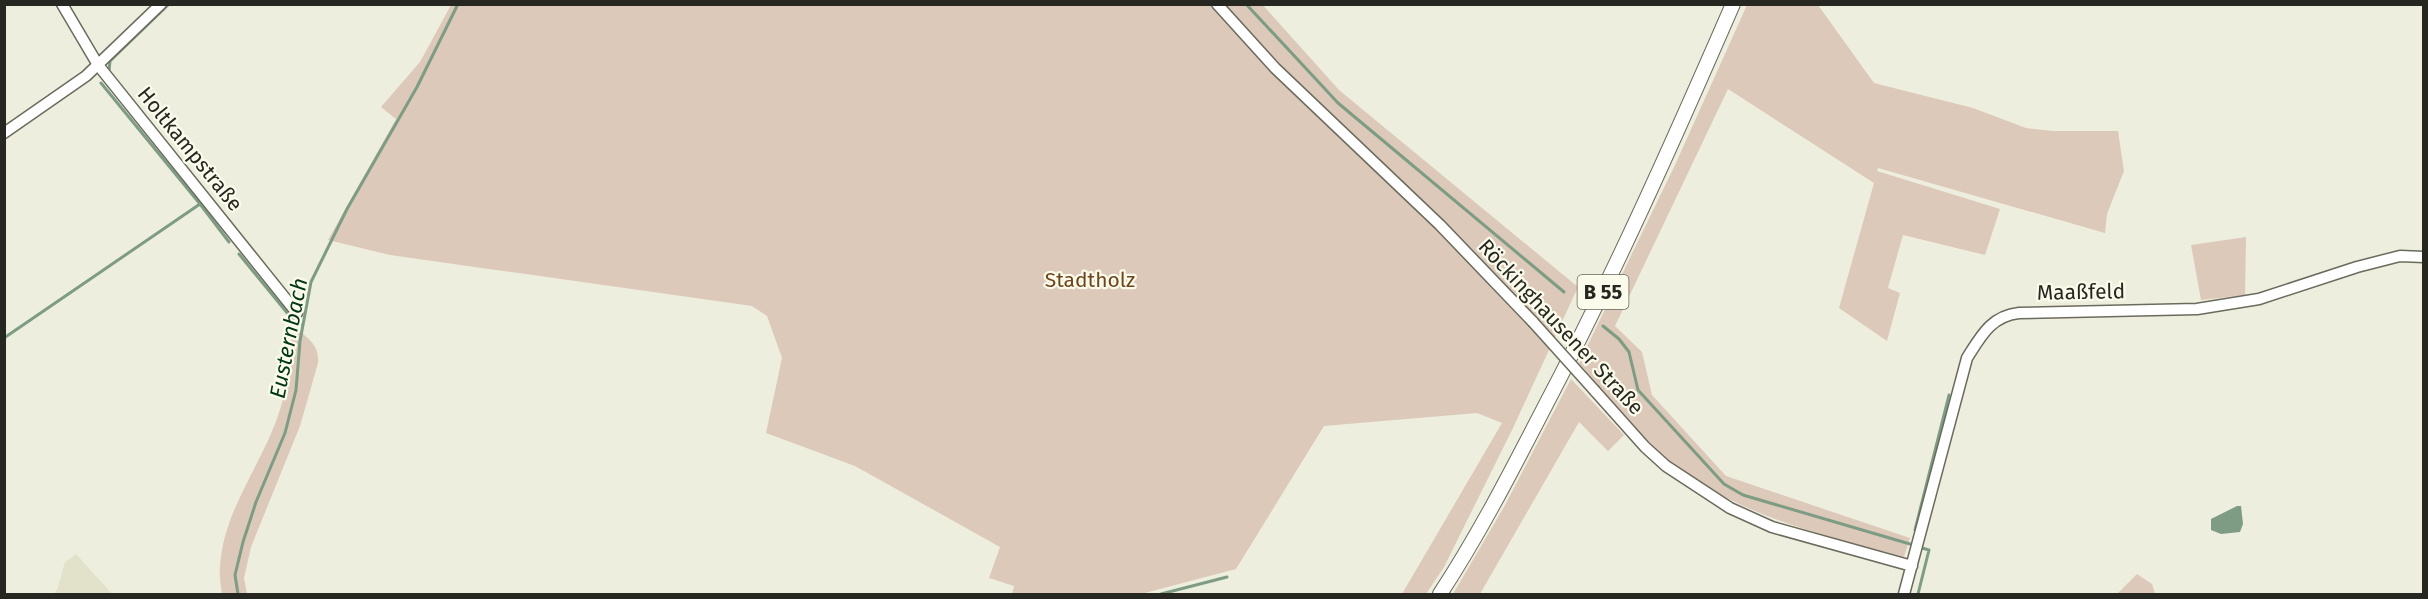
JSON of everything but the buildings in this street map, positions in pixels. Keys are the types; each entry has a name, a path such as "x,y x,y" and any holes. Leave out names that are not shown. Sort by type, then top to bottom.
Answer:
{"main road":[{"name":"B 55","path":"1440,594 1496,501 1586,328 1666,159 1733,4"}],"street":[{"name":"Holtkampstraße","path":"62,4 98,65 297,313"},
{"path":"4,133 86,76 161,4"},
{"name":"Röckinghausener Straße","path":"1217,4 1275,68 1440,225 1533,322 1645,447 1666,466 1730,508 1772,527 1912,566"},
{"name":"Maaßfeld","path":"1912,566 1967,358 1983,332 1994,321 2006,314 2019,313 2197,309 2259,299 2357,267 2400,256 2424,257"},
{"path":"1904,594 1912,566"}],"shaded area":[{"path":"2241,506 2243,524 2240,532 2221,534 2211,530 2211,519"},
{"path":"76,554 112,594 54,594 65,562"}],"green space":[{"name":"Stadtholz","path":"1262,4 1339,90 1578,287 1513,428 1444,567 1426,594 1402,594 1502,423 1477,413 1324,426 1236,569 1141,594 1012,594 1014,586 989,578 1000,547 855,466 766,433 782,358 767,316 752,306 390,255 328,240 396,119 381,107 420,62 451,5"},
{"path":"1747,5 1818,5 1874,83 1973,108 2026,128 2053,131 2118,131 2124,171 2107,214 2105,233 1878,168 1877,171 2000,209 1985,255 1903,235 1888,288 1900,293 1887,341 1839,308 1874,183 1728,89 1615,326 1642,352 1652,395 1726,476 1910,538 1904,557 1781,521 1723,496 1669,460 1645,438 1579,363 1675,165"},
{"path":"2246,237 2245,295 2201,300 2191,245"},
{"path":"293,326 314,346 318,363 300,426 251,547 244,578 247,594 222,594 220,570 223,545 229,523 268,441 283,399"},
{"path":"1571,379 1624,435 1608,451 1579,422 1480,594 1453,594 1504,507"},
{"path":"2137,574 2152,584 2155,594 2117,594"}],"waterway":[{"path":"109,71 110,61 169,4"},
{"name":"Eusternbach","path":"238,594 235,575 243,542 256,502 285,433 296,390 300,341 311,282 347,209 417,87 458,4"},
{"path":"1246,4 1338,103 1564,292"},
{"path":"101,83 200,204"},
{"path":"4,338 200,204 229,242"},
{"path":"239,254 293,320 303,325"},
{"path":"1603,326 1619,339 1629,352 1638,390 1724,484 1743,495 1910,544"},
{"path":"1915,530 1949,395"},
{"path":"1918,594 1929,550 1922,548"},
{"path":"1161,594 1227,577"}]}
